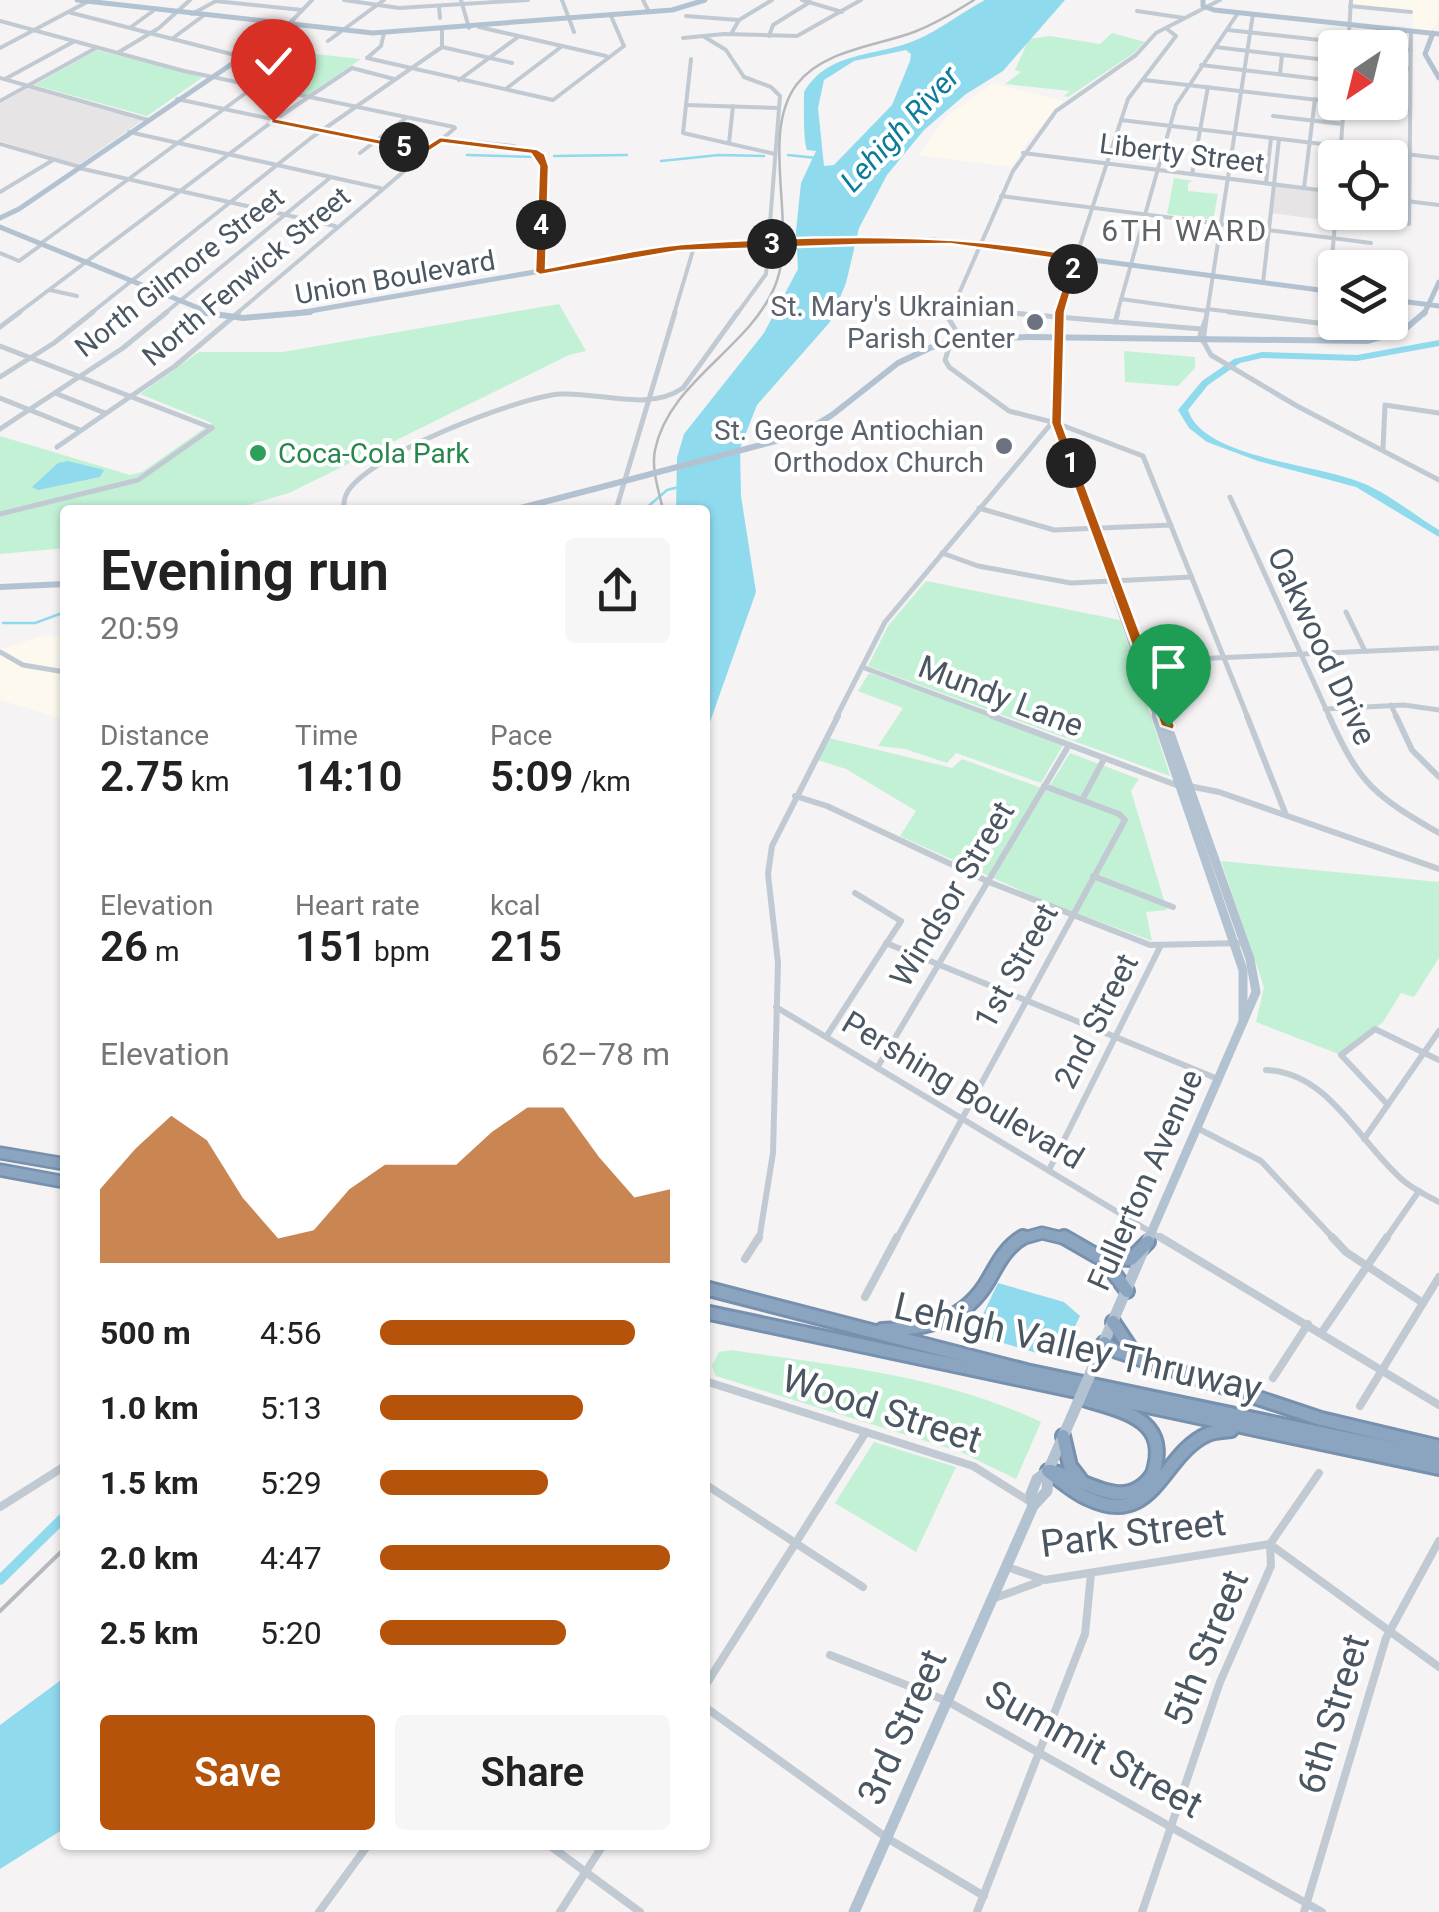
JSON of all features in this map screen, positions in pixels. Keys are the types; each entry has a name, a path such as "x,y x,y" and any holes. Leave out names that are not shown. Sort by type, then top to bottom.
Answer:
{"highway":[{"path":"0,1153 60,1163"},
{"path":"0,1170 60,1181"},
{"path":"868,1330 925,1328 956,1316 980,1296 1010,1245 1026,1235 1058,1236 1114,1261 1130,1259 1150,1237"},
{"path":"1097,1255 1126,1291"},
{"name":"Lehigh Valley Thruway","path":"710,1289 1026,1370 1439,1458"},
{"name":"Lehigh Valley Thruway","path":"710,1313 1439,1468"},
{"path":"1113,1322 1130,1351 1140,1358"},
{"path":"1104,1343 1321,1419 1439,1447"},
{"path":"1015,1378 1133,1414 1153,1434 1158,1445 1157,1464 1141,1489 1117,1495 1048,1470"},
{"path":"1048,1470 1063,1483 1096,1499 1126,1505 1153,1493 1194,1440 1214,1430 1228,1429 1368,1454"},
{"path":"1063,1436 1070,1466 1084,1483"}],"main road":[{"path":"76,0 384,33 611,16 690,7 705,0"},
{"path":"1203,0 1201,4 1207,8 1437,32 1425,54 1439,78"},
{"path":"0,223 288,25"},
{"name":"Union Boulevard","path":"0,223 10,231 176,303 230,318 279,317 694,246 752,244 950,241 1318,290"},
{"path":"532,505 799,435 826,420 892,366 921,349 958,339 1058,337 1338,343 1390,336 1425,317 1439,282"},
{"path":"1408,302 1439,306"},
{"path":"1056,403 1058,337"},
{"name":"Fullerton Avenue","path":"1006,1566 1033,1506 1043,1500 1050,1485 1048,1470 1252,1010 1256,992 1254,971 1239,943 1056,423 1056,403"},
{"path":"0,587 60,584"},
{"name":"Fullerton Avenue","path":"1122,610 1145,662 1185,786"},
{"name":"3rd Street","path":"854,1912 1006,1566"}],"street":[{"path":"123,7 134,0"},
{"path":"117,53 152,34 190,0"},
{"path":"250,5 258,0"},
{"path":"288,25 312,0"},
{"path":"344,0 399,8 528,0"},
{"path":"328,41 384,0"},
{"path":"562,0 574,32"},
{"path":"643,0 649,12"},
{"path":"731,34 739,20 772,0"},
{"path":"802,0 842,12"},
{"path":"683,38 731,34 797,36 860,0"},
{"path":"1220,0 1153,36 1136,55 1065,102 1023,153 952,308 949,319 955,329 945,360 949,368 1003,409 1056,423 1142,455 1286,815"},
{"path":"191,15 216,1 302,10"},
{"path":"0,48 87,2"},
{"path":"769,36 773,25 810,2"},
{"path":"462,3 469,28"},
{"path":"1349,30 1350,3 1411,12"},
{"path":"439,7 440,18"},
{"path":"1136,10 1186,19"},
{"path":"130,28 154,11"},
{"path":"68,12 238,56"},
{"path":"1115,322 1186,85 1238,12"},
{"path":"1202,340 1253,14"},
{"path":"172,38 202,16"},
{"path":"384,33 382,44 367,58 553,100 625,45 611,16"},
{"path":"686,16 739,20"},
{"path":"0,22 209,76 407,118"},
{"path":"479,28 607,56"},
{"path":"1058,337 1059,318 1128,99 1176,36 1166,28"},
{"path":"442,30 442,46"},
{"path":"1226,30 1318,41"},
{"path":"1409,224 1411,31"},
{"path":"458,80 519,36"},
{"path":"344,505 346,493 365,474 517,401 565,394 664,399 680,392 766,274 778,108 776,90 744,77 726,50 703,36"},
{"path":"1,80 74,41"},
{"path":"253,46 278,49"},
{"path":"0,377 30,358 322,130 442,46 512,62"},
{"path":"506,88 562,46"},
{"path":"1214,47 1318,58"},
{"path":"0,101 97,48"},
{"path":"1280,74 1282,55"},
{"path":"691,60 682,133 775,154"},
{"path":"1201,65 1318,79"},
{"path":"0,327 229,154 352,68 395,79"},
{"path":"1,80 148,120"},
{"path":"1142,80 1318,99"},
{"path":"0,252 19,261 254,86"},
{"path":"1192,174 1208,87"},
{"path":"177,99 425,151"},
{"path":"1304,188 1315,99"},
{"path":"686,105 778,108"},
{"path":"729,143 733,106"},
{"path":"1274,116 1342,124"},
{"path":"360,153 407,118"},
{"name":"North Fenwick Street","path":"57,447 175,366 455,128 407,118"},
{"path":"1121,120 1318,143"},
{"path":"1341,140 1342,120"},
{"path":"129,132 381,188"},
{"path":"1263,282 1269,231 1270,138"},
{"path":"1269,184 1279,139"},
{"path":"440,140 523,148 537,153 544,162 540,272"},
{"path":"0,144 128,179 336,226"},
{"path":"0,152 10,147"},
{"name":"Liberty Street","path":"1023,153 1318,190"},
{"path":"1409,154 1439,158"},
{"path":"0,192 54,160"},
{"name":"North Gilmore Street","path":"0,429 123,348 331,177"},
{"path":"1001,196 1371,244"},
{"path":"1409,201 1439,205"},
{"path":"1334,250 1335,230"},
{"path":"617,505 694,246"},
{"path":"50,290 77,296"},
{"path":"1121,299 1318,323"},
{"path":"952,308 1201,329"},
{"path":"1205,321 1202,340 1205,350 1216,358 1439,480"},
{"path":"0,346 212,428 138,480 0,514"},
{"path":"55,393 106,413"},
{"path":"0,398 81,430"},
{"path":"1383,450 1385,406 1439,414"},
{"path":"745,1260 758,1244 772,1153 778,963 768,866 772,846 893,610 1047,426 1056,423"},
{"name":"Oakwood Drive","path":"1230,498 1345,754 1366,784 1393,808 1439,833"},
{"path":"979,508 1054,530 1171,525"},
{"path":"942,553 978,566 1072,583 1192,577"},
{"path":"1346,612 1365,651"},
{"path":"1145,662 1439,648"},
{"path":"0,652 12,662 60,671"},
{"name":"Mundy Lane","path":"862,667 1185,786"},
{"path":"1325,709 1391,705 1439,710"},
{"path":"1391,705 1412,750 1439,777"},
{"name":"Windsor Street","path":"877,1068 1069,745"},
{"path":"1044,786 1082,800 1104,759"},
{"path":"1185,786 1286,815 1439,870"},
{"path":"795,796 826,806 989,882 1160,948 1239,943"},
{"name":"1st Street","path":"866,1297 1125,818 1082,800"},
{"path":"1093,876 1173,907"},
{"path":"826,1037 901,920 855,893"},
{"path":"886,943 1219,1079"},
{"name":"2nd Street","path":"1049,1170 1160,948"},
{"name":"Pershing Boulevard","path":"776,1007 1049,1170 1150,1237 1322,1332 1438,1402"},
{"path":"1388,1104 1341,1056 1375,1028 1439,1060"},
{"path":"1364,1140 1439,1031"},
{"path":"1266,1070 1284,1069 1309,1081 1406,1183 1439,1202"},
{"path":"1198,1128 1264,1163 1364,1267 1423,1303"},
{"path":"1322,1332 1419,1191"},
{"path":"1360,1406 1439,1277"},
{"path":"1273,1378 1308,1324"},
{"name":"Wood Street","path":"710,1382 982,1470 1020,1492 1033,1506"},
{"path":"710,1678 866,1432"},
{"path":"0,1507 60,1469"},
{"name":"5th Street","path":"1142,1912 1220,1682 1271,1566 1270,1544 1319,1473"},
{"path":"710,1487 863,1587"},
{"name":"6th Street","path":"1306,1908 1389,1632 1439,1541"},
{"path":"1270,1544 1439,1667"},
{"name":"Park Street","path":"1006,1566 1028,1578 1045,1580 1270,1544"},
{"path":"977,1912 1085,1634 1090,1574"},
{"path":"990,1601 1045,1580"},
{"name":"Summit Street","path":"830,1655 947,1701 1306,1908 1322,1912"},
{"path":"710,1711 886,1838 984,1896"},
{"path":"319,1912 364,1850"},
{"path":"556,1850 640,1912"},
{"path":"560,1912 601,1850"}],"shaded area":[{"path":"1353,0 1439,0 1439,22 1429,32 1413,30 1412,12 1353,5"},
{"path":"992,83 1063,101 1029,140 1012,167 918,155 946,117"},
{"path":"29,88 143,120 78,165 0,141 0,104"},
{"path":"1275,186 1318,192 1318,219 1271,213"},
{"path":"44,635 60,636 60,718 0,700 0,650"}],"green space":[{"path":"1112,33 1145,42 1068,97 1064,96 1070,91 1005,84 1021,72 1015,70 1029,39 1050,36 1100,44"},
{"path":"97,50 203,77 147,116 34,85"},
{"path":"279,50 361,59 307,96 235,81"},
{"path":"1174,178 1193,181 1188,183 1188,191 1218,194 1213,220 1167,214"},
{"name":"Coca-Cola Park","path":"559,304 586,351 569,355 289,493 248,505 60,505 60,548 0,554 0,436 130,475 142,472 212,423 140,394 199,352 283,352"},
{"path":"1124,351 1195,357 1195,368 1178,386 1125,382"},
{"path":"926,581 1120,620 1170,776 868,666 888,626"},
{"path":"869,673 1017,724 1063,745 1041,783 956,753 947,763 905,749 878,746 903,708 858,691"},
{"path":"829,738 952,768 962,759 1047,790 1070,753 1139,779 1131,791 1167,910 1146,912 1152,941 1044,901 900,836 916,811 846,769 818,760"},
{"path":"1221,861 1439,882 1439,958 1414,997 1401,993 1383,1022 1341,1055 1256,1022 1264,987"},
{"path":"731,1350 927,1383 1041,1422 1016,1479 961,1452 716,1376 712,1366 719,1352"},
{"path":"874,1442 956,1467 916,1552 835,1503"}],"water":[{"name":"Lehigh River","path":"985,0 1065,0 1003,71 966,94 924,130 887,175 859,228 846,283 830,322 757,405 740,448 741,496 756,592 710,722 710,505 676,505 677,458 684,434 764,333 798,269 796,231 801,183 816,151 807,150 804,92 814,78 840,62 934,31","holes":["906,50 911,54 892,105 834,165 824,166 818,108 824,80 854,61"]},
{"path":"68,461 104,470 100,477 38,490 32,487 58,463"},
{"path":"998,1283 1064,1302 1080,1316 1070,1337 1043,1355 980,1336 976,1329"},
{"path":"60,1681 60,1831 0,1869 0,1725"}],"waterway":[{"path":"467,155 535,157"},
{"path":"554,156 627,155"},
{"path":"661,161 719,155 764,156"},
{"path":"788,155 817,158"},
{"path":"1439,343 1357,358 1262,355 1237,361 1205,383 1183,410 1193,426 1210,440 1261,459 1359,485 1439,534"},
{"path":"650,505 667,490 679,487"},
{"path":"3,623 35,623 60,614"},
{"path":"0,1580 60,1521"}],"railway":[{"path":"662,505 654,465 663,426 692,384 747,328 775,286 783,237 780,129 797,84 836,56 922,29 974,0"},
{"path":"0,1611 60,1553"}],"place":[{"name":"St. Mary's Ukrainian Parish Center","path":"1035,322"},
{"name":"St. George Antiochian Orthodox Church","path":"1004,446"},
{"name":"Coca-Cola Park","path":"258,453"}],"district":[{"name":"6TH WARD","path":"1185,231"}],"route":[{"path":"273,121 425,151 440,140 534,151 541,156 544,166 540,272 679,248 752,244 950,241 1077,258 1060,312 1056,423 1168,726"}]}
